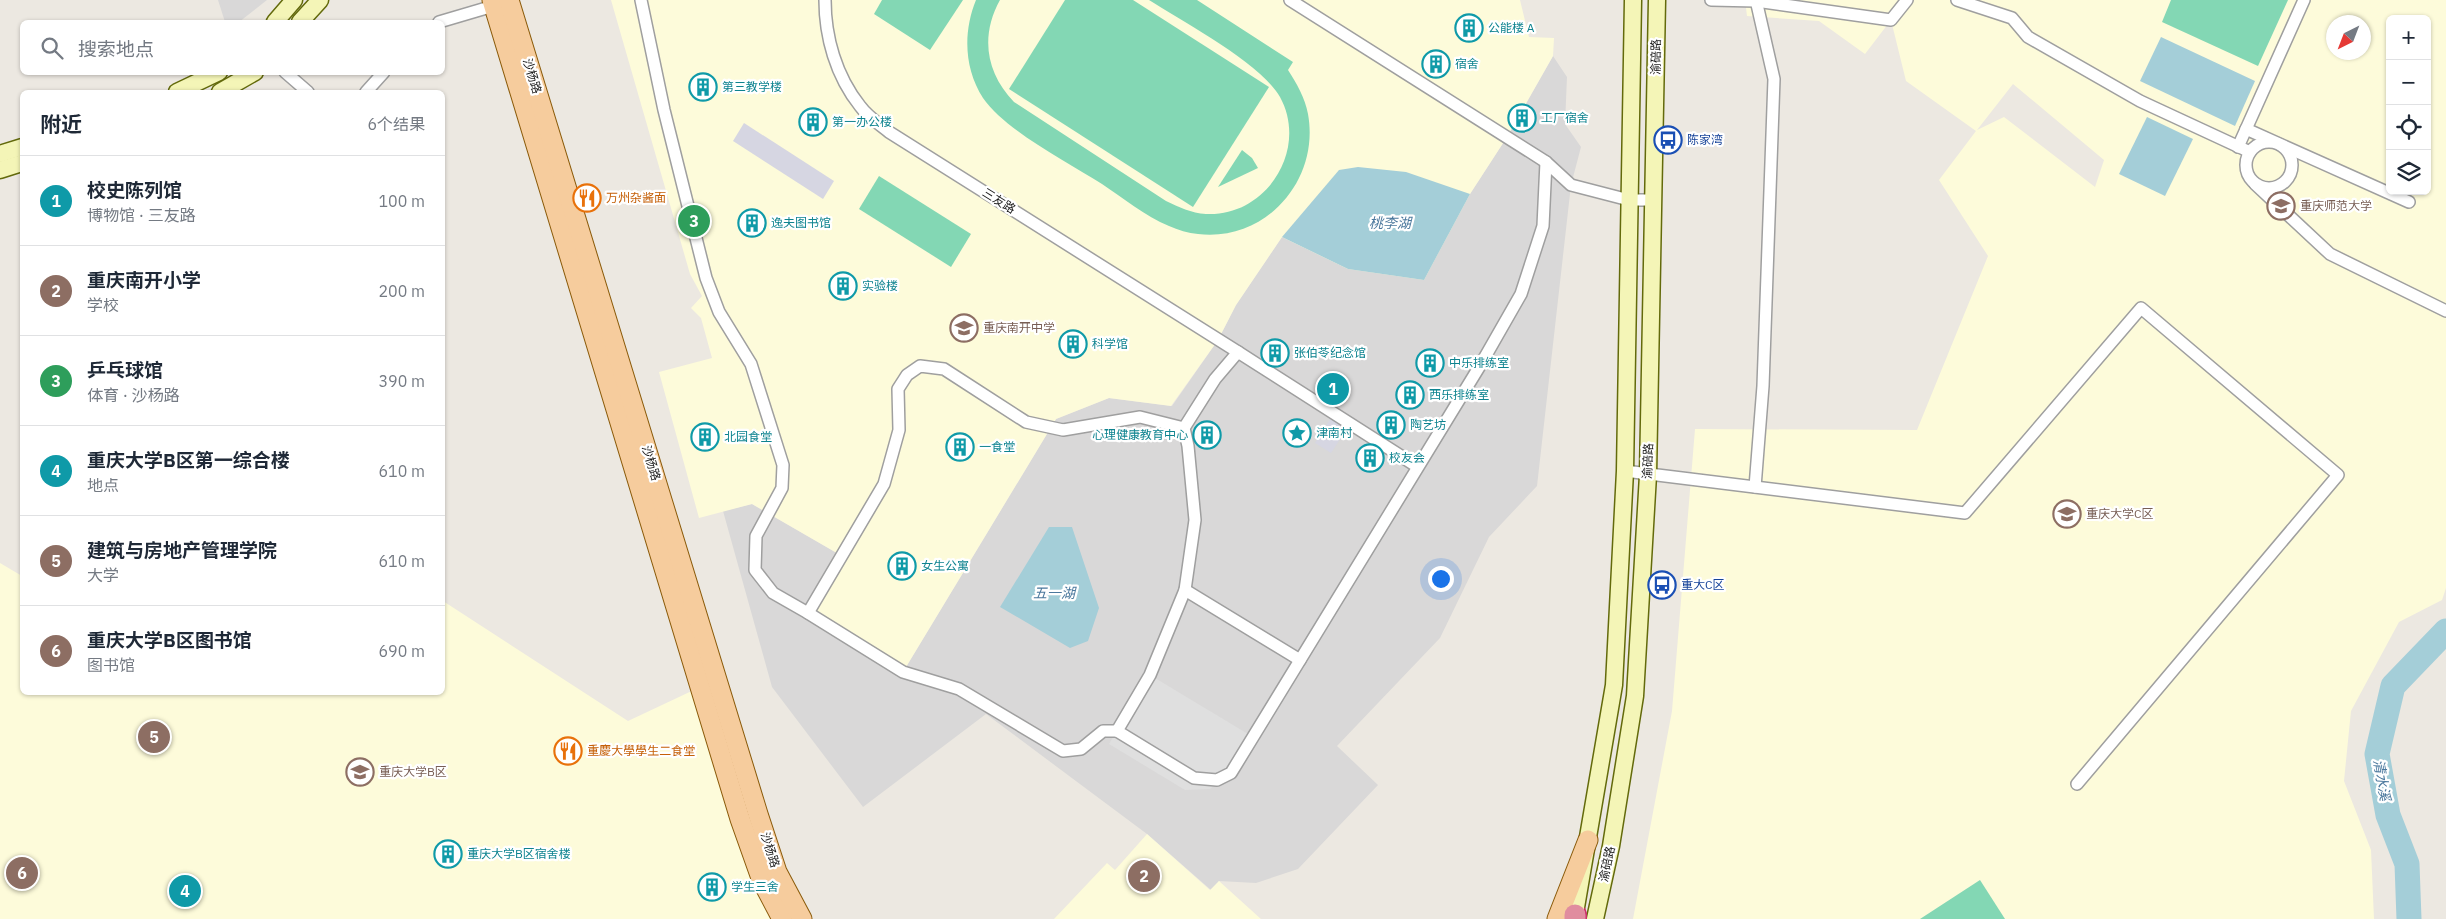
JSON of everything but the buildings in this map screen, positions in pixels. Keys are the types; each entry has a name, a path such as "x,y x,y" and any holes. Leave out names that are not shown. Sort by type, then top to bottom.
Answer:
{"main road":[{"path":"277,20 294,0"},
{"path":"302,20 320,0"},
{"name":"渝碚路","path":"1588,840 1614,685 1625,471 1633,0"},
{"name":"渝碚路","path":"1575,918 1611,846 1634,696 1648,475 1657,0"},
{"name":"沙杨路","path":"501,2 740,819 762,881 782,919"},
{"name":"沙杨路","path":"501,2 777,872 802,919"},
{"path":"182,90 213,75"},
{"path":"224,90 251,75"},
{"path":"0,154 20,148"},
{"path":"0,170 20,164"},
{"path":"1575,918 1588,840"}],"street":[{"path":"641,0 664,110 706,278 719,312 751,364 783,465 782,488 756,536 756,570 773,593 903,672 960,689 1063,751 1081,748 1103,731 1117,730 1194,778 1217,780 1231,773 1521,294 1543,226 1546,162"},
{"name":"三友路","path":"824,0 825,23 831,50 842,76 860,106 889,132 1418,466"},
{"path":"1290,0 1546,162 1571,185 1629,200 1654,200"},
{"path":"1711,0 1756,0 1891,20 1907,0"},
{"path":"1755,487 1763,386 1774,79 1756,0"},
{"path":"1957,0 2012,18 2028,37 2140,101 2250,152"},
{"path":"2238,147 2304,0"},
{"path":"445,20 501,2"},
{"path":"288,75 306,90"},
{"path":"368,90 381,75"},
{"path":"2246,129 2409,202"},
{"path":"2255,184 2269,188 2276,187 2288,179 2293,166 2288,152 2277,143 2262,143 2250,152 2246,165 2247,172 2255,184 2330,254 2446,310"},
{"path":"1625,471 1965,513 2141,308 2338,475 2077,784"},
{"path":"1117,730 1150,675 1185,590 1195,520 1188,446 1184,428 1215,379 1238,352"},
{"path":"808,613 884,484 899,430 898,389 906,375 920,366 944,369 1026,422 1064,430 1140,417 1184,428"},
{"path":"1185,590 1300,660"}],"shaded area":[{"path":"218,0 267,0 242,20 224,20"},
{"name":"重庆南开中学","path":"611,0 1520,0 1529,37 1554,38 1553,56 1507,137 1470,194 1424,280 1348,269 1282,237 1236,305 1218,340 1171,406 1109,398 1056,419 903,672 808,613 842,556 752,504 699,518 659,372 712,358 701,318 691,308 702,296 690,274"},
{"name":"重庆大学C区","path":"1745,0 2446,0 2446,588 2442,600 2399,622 2351,711 2344,781 2371,850 2374,919 1633,919 1672,711 1695,429 1917,430 1988,256 1939,180 1976,131 1906,81 1891,20 1865,54 1819,21 1747,16","holes":["2013,84 2104,160 2095,187 2004,117 1977,130"]},
{"path":"1553,56 1567,77 1565,124 1581,147 1571,185 1537,486 1489,537 1440,638 1337,746 1378,785 1298,869 1256,883 1219,881 1211,890 1147,834 986,714 863,807 772,687 723,511 752,504 842,556 903,672 1056,419 1109,398 1172,406 1218,340 1236,305 1282,237 1348,269 1470,194 1507,137"},
{"path":"744,123 834,181 823,199 733,141"},
{"path":"1334,413 1350,424 1331,453 1315,443"},
{"name":"重庆大学B区","path":"0,563 20,575 20,695 445,695 445,602 628,721 696,689 775,919 0,919"},
{"path":"1150,675 1253,737 1231,773 1210,789 1185,790 1109,744"},
{"path":"1147,834 1210,890 1219,881 1261,919 1054,919 1107,863 1115,870"}],"green space":[{"path":"882,0 963,0 930,50 874,14"},
{"path":"976,0 1000,0 990,27 988,40 989,54 997,79 1014,102 1166,201 1185,209 1206,214 1228,212 1247,204 1263,192 1276,176 1285,158 1289,138 1288,117 1280,97 1256,71 1220,44 1149,0 1197,0 1293,62 1288,70 1305,102 1310,138 1305,162 1296,183 1283,202 1266,217 1246,228 1223,234 1187,232 1151,217 1022,134 993,110 983,98 972,75 967,37"},
{"path":"1065,0 1133,0 1269,87 1193,207 1009,89"},
{"path":"2171,0 2288,0 2258,66 2162,22"},
{"path":"1242,150 1252,158 1258,168 1218,187"},
{"path":"879,176 971,234 951,267 859,209"},
{"path":"1980,880 2005,919 1920,919"}],"water":[{"path":"2161,37 2255,81 2235,126 2140,81"},
{"path":"2147,117 2193,139 2165,196 2119,174"},
{"name":"桃李湖","path":"1358,167 1406,172 1470,194 1424,280 1348,269 1282,237 1339,170"},
{"name":"五一湖","path":"1049,527 1072,527 1099,608 1088,641 1070,648 1000,607"}],"waterway":[{"name":"清水溪","path":"2409,919 2407,864 2388,815 2377,754 2393,686 2446,631"}],"place":[{"name":"公能楼 A","path":"1469,28"},
{"name":"宿舍","path":"1436,64"},
{"name":"第三教学楼","path":"703,87"},
{"name":"工厂宿舍","path":"1522,118"},
{"name":"第一办公楼","path":"813,122"},
{"name":"陈家湾","path":"1668,140"},
{"name":"万州杂酱面","path":"587,198"},
{"name":"重庆师范大学","path":"2281,206"},
{"name":"乒乓球馆","path":"694,221"},
{"name":"逸夫图书馆","path":"752,223"},
{"name":"实验楼","path":"843,286"},
{"name":"重庆南开中学","path":"964,328"},
{"name":"科学馆","path":"1073,344"},
{"name":"张伯苓纪念馆","path":"1275,353"},
{"name":"中乐排练室","path":"1430,363"},
{"name":"校史陈列馆","path":"1333,389"},
{"name":"西乐排练室","path":"1410,395"},
{"name":"陶艺坊","path":"1391,425"},
{"name":"津南村","path":"1297,433"},
{"name":"心理健康教育中心","path":"1207,435"},
{"name":"北园食堂","path":"705,437"},
{"name":"一食堂","path":"960,447"},
{"name":"校友会","path":"1370,458"},
{"name":"重庆大学C区","path":"2067,514"},
{"name":"女生公寓","path":"902,566"},
{"name":"重大C区","path":"1662,585"},
{"name":"建筑与房地产管理学院","path":"154,737"},
{"name":"重慶大學學生二食堂","path":"568,751"},
{"name":"重庆大学B区","path":"360,772"},
{"name":"重庆大学B区宿舍楼","path":"448,854"},
{"name":"重庆大学B区图书馆","path":"22,873"},
{"name":"重庆南开小学","path":"1144,876"},
{"name":"学生三舍","path":"712,887"},
{"name":"重庆大学B区第一综合楼","path":"185,891"}]}
